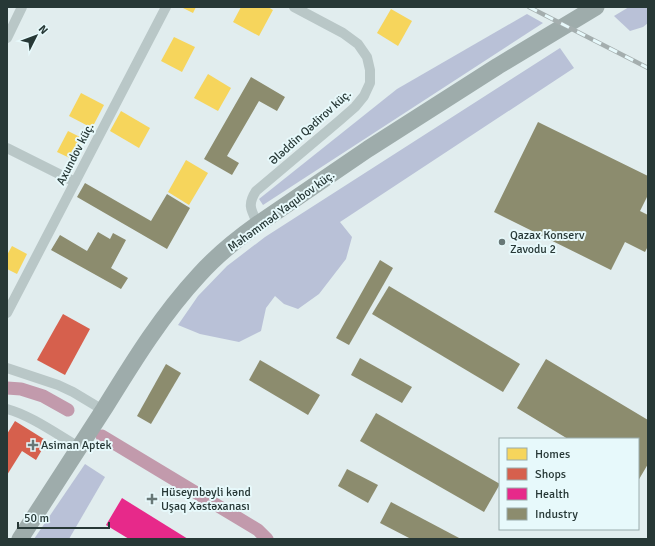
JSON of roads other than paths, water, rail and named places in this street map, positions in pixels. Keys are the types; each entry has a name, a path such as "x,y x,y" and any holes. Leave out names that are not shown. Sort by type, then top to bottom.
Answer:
{"main road":[{"name":"Məhəmməd Yaqubov küç.","path":"20,539 141,350 174,304 200,274 243,235 368,149 498,66 596,7"}],"street":[{"path":"7,38 22,7"},
{"name":"Axundov küç.","path":"7,313 166,7"},
{"name":"Ələddin Qədirov küç.","path":"258,224 251,210 250,203 256,191 355,107 364,96 370,83 370,70 367,57 358,44 343,33 294,7"},
{"path":"7,148 75,182"},
{"path":"7,368 58,385 103,410"},
{"path":"8,411 28,418 79,447"}],"waterway":[{"path":"7,388 21,389 43,396 68,410"},
{"path":"102,436 258,530 267,539"}],"railway":[{"path":"529,7 648,68"}],"place":[{"name":"Qazax Konserv Zavodu 2","path":"502,242"},
{"name":"Asiman Aptek","path":"33,445"},
{"name":"Hüseynbəyli kənd Uşaq Xəstəxanası","path":"152,499"}]}
